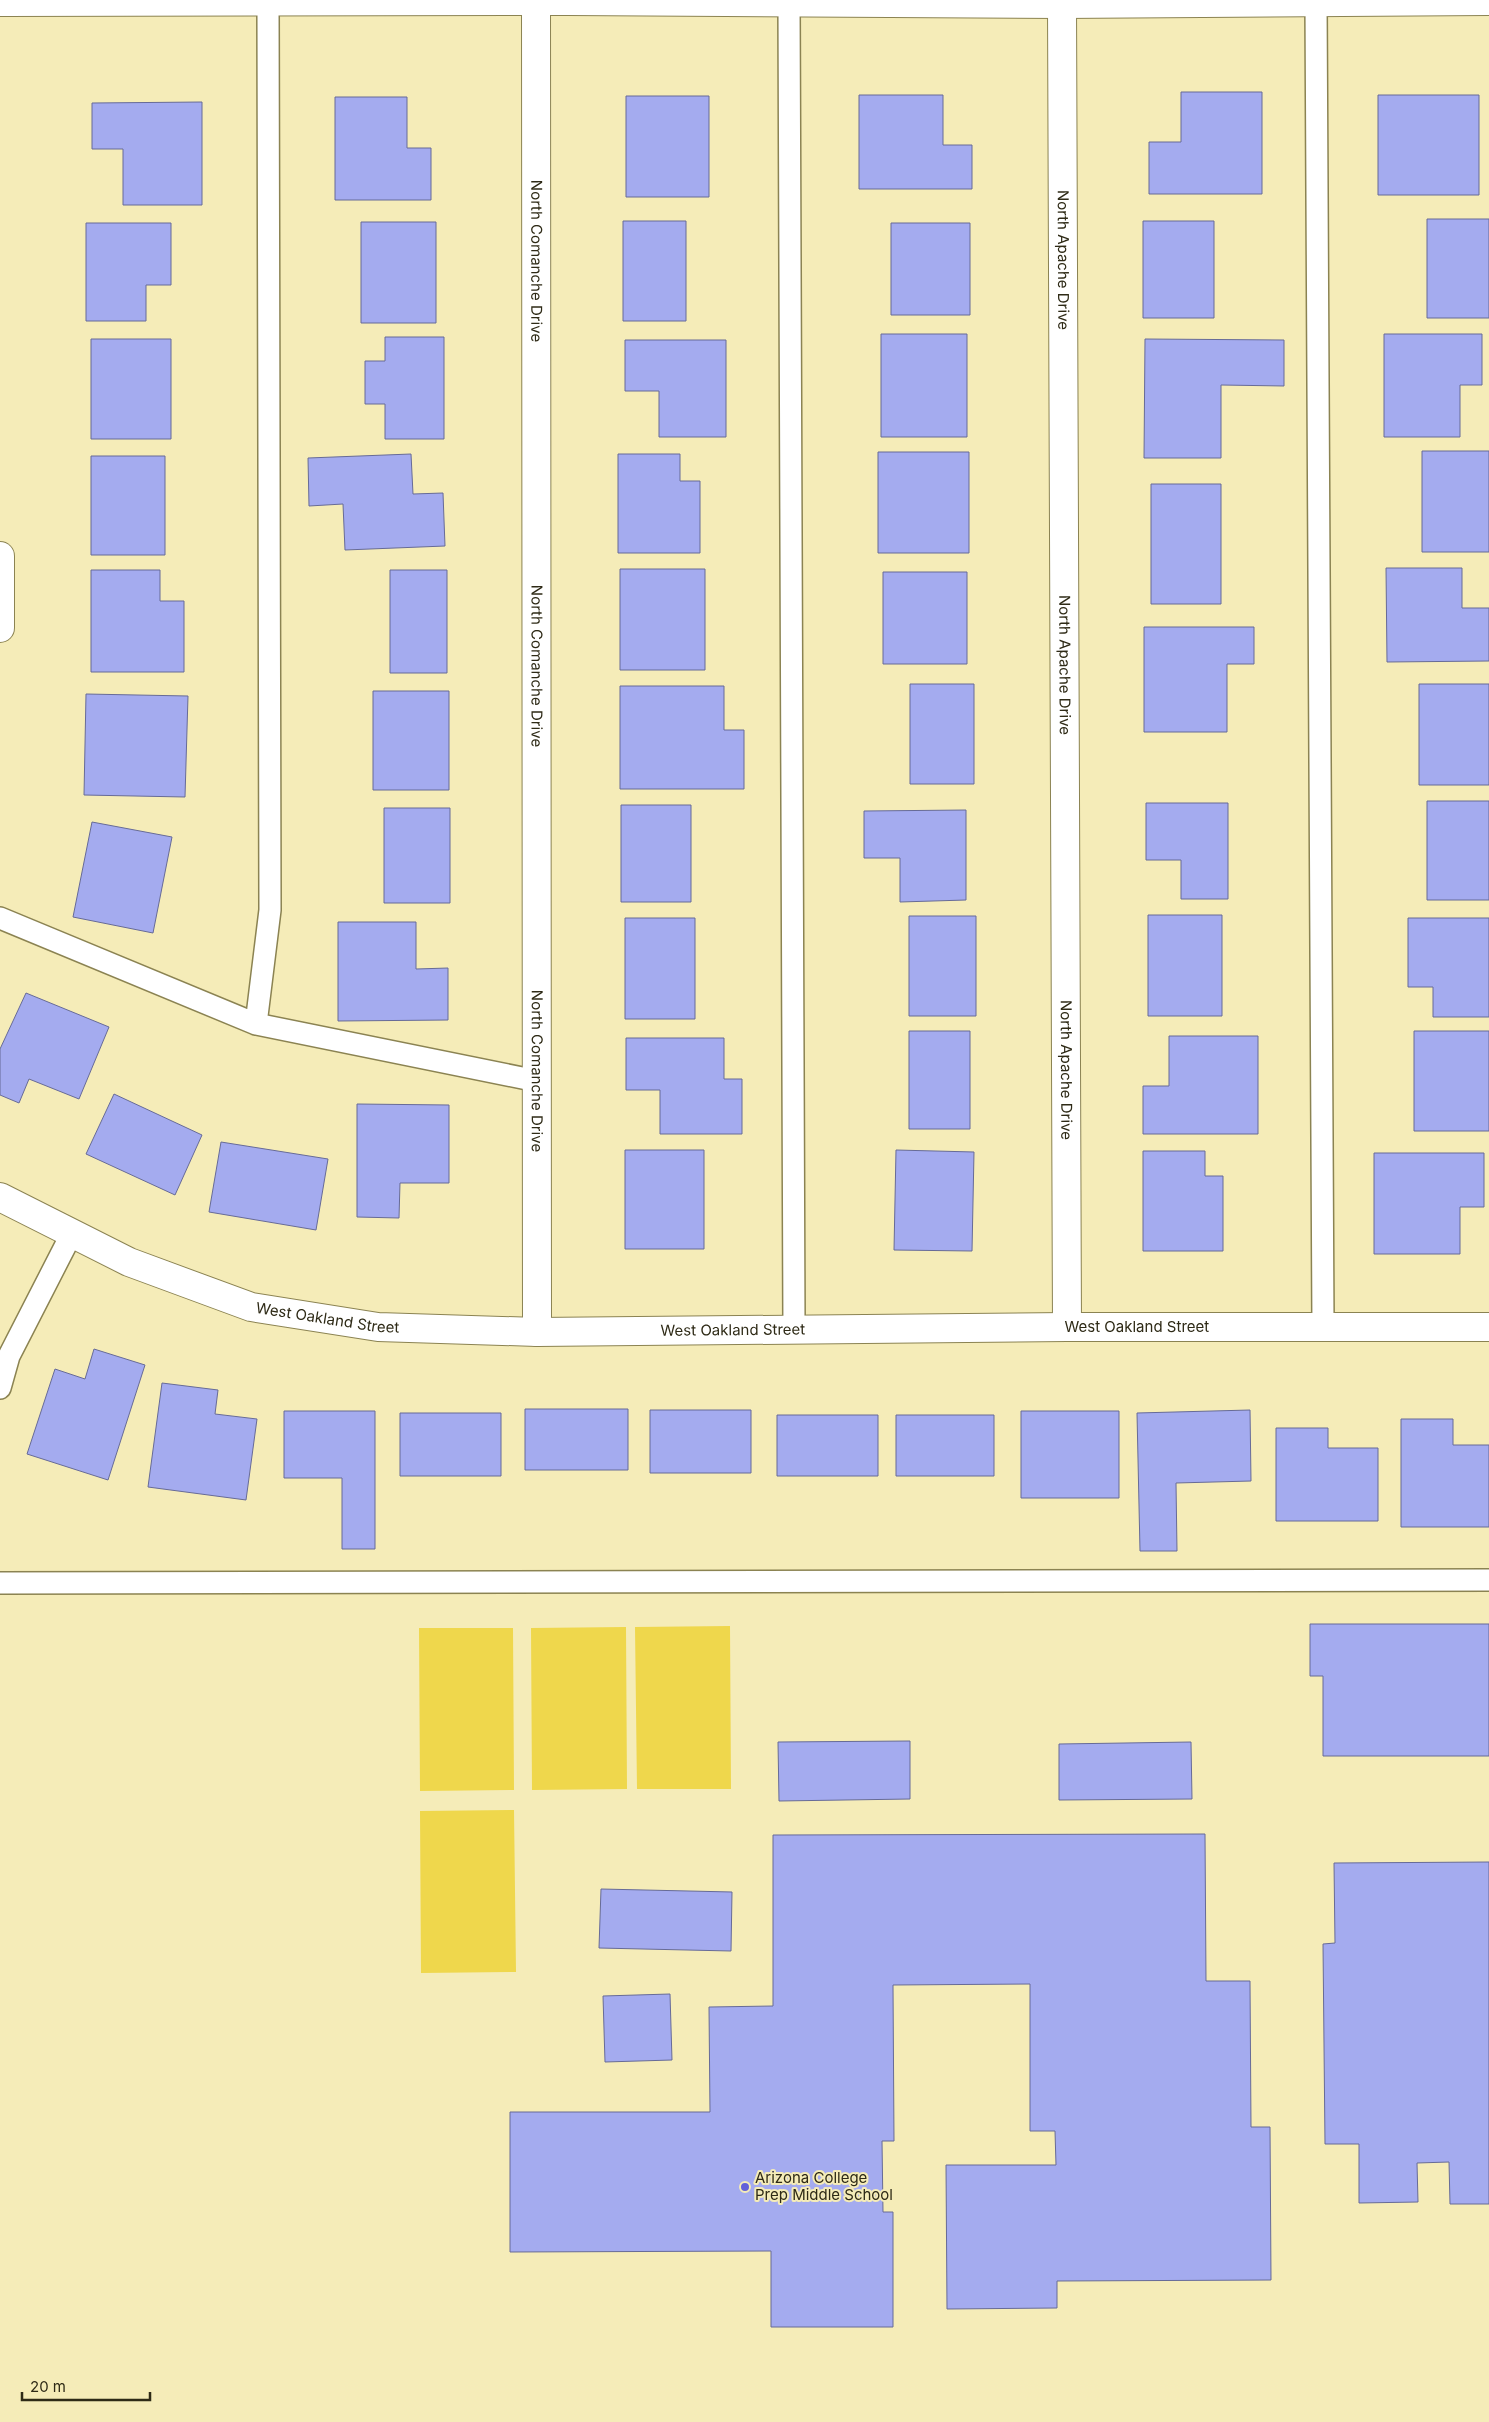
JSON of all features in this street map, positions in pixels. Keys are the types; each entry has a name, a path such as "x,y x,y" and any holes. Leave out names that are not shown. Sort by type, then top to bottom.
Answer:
{"street":[{"path":"0,2 536,1 1062,4 1489,1"},
{"name":"North Comanche Drive","path":"536,1 537,1332"},
{"name":"North Apache Drive","path":"1062,4 1068,1327"},
{"path":"0,556 0,628"},
{"name":"West Oakland Street","path":"0,1197 129,1262 251,1307 378,1327 537,1332 1068,1327 1489,1327"}],"lane":[{"path":"256,1024 270,910 268,2"},
{"path":"788,2 794,1330"},
{"path":"1316,2 1323,1327"},
{"path":"0,918 256,1024 537,1081"},
{"path":"0,1388 9,1356 72,1233"},
{"path":"0,1583 1489,1580"}],"shaded area":[{"path":"730,1626 731,1789 637,1789 635,1627"},
{"path":"626,1627 627,1789 532,1790 531,1628"},
{"path":"419,1628 513,1628 514,1790 420,1791"},
{"path":"514,1810 516,1972 421,1973 420,1811"}],"building":[{"path":"1181,92 1262,92 1262,194 1149,194 1149,142 1181,142"},
{"path":"859,95 943,95 943,145 972,145 972,189 859,189"},
{"path":"1378,95 1479,95 1479,195 1378,195"},
{"path":"626,96 709,96 709,197 626,197"},
{"path":"335,97 407,97 407,148 431,148 431,200 335,200"},
{"path":"202,102 202,205 123,205 123,149 92,149 92,103"},
{"path":"1427,219 1489,219 1489,318 1427,318"},
{"path":"623,221 686,221 686,321 623,321"},
{"path":"1143,221 1214,221 1214,318 1143,318"},
{"path":"361,222 436,222 436,323 361,323"},
{"path":"86,223 171,223 171,285 146,285 146,321 86,321"},
{"path":"891,223 970,223 970,315 891,315"},
{"path":"881,334 967,334 967,437 881,437"},
{"path":"1384,334 1482,334 1482,385 1460,385 1460,437 1384,437"},
{"path":"385,337 444,337 444,439 385,439 385,404 365,404 365,361 385,361"},
{"path":"91,339 171,339 171,439 91,439"},
{"path":"1145,339 1284,340 1284,386 1221,385 1221,458 1144,458"},
{"path":"625,340 726,340 726,437 659,437 659,391 625,391"},
{"path":"1422,451 1489,451 1489,552 1422,552"},
{"path":"878,452 969,452 969,553 878,553"},
{"path":"411,454 413,494 443,493 445,546 345,550 343,504 309,506 308,458"},
{"path":"618,454 680,454 680,481 700,481 700,553 618,553"},
{"path":"91,456 165,456 165,555 91,555"},
{"path":"1151,484 1221,484 1221,604 1151,604"},
{"path":"1386,568 1462,568 1462,608 1489,608 1489,661 1387,662"},
{"path":"620,569 705,569 705,670 620,670"},
{"path":"91,570 160,570 160,601 184,601 184,672 91,672"},
{"path":"390,570 447,570 447,673 390,673"},
{"path":"883,572 967,572 967,664 883,664"},
{"path":"1144,627 1254,627 1254,664 1227,664 1227,732 1144,732"},
{"path":"910,684 974,684 974,784 910,784"},
{"path":"1419,684 1489,684 1489,785 1419,785"},
{"path":"620,686 724,686 724,730 744,730 744,789 620,789"},
{"path":"373,691 449,691 449,790 373,790"},
{"path":"86,694 188,696 185,797 84,795"},
{"path":"1427,801 1489,801 1489,900 1427,900"},
{"path":"1146,803 1228,803 1228,899 1181,899 1181,860 1146,860"},
{"path":"621,805 691,805 691,902 621,902"},
{"path":"384,808 450,808 450,903 384,903"},
{"path":"966,810 966,900 900,902 900,858 864,858 864,811"},
{"path":"92,822 172,837 153,933 73,917"},
{"path":"1148,915 1222,915 1222,1016 1148,1016"},
{"path":"909,916 976,916 976,1016 909,1016"},
{"path":"625,918 695,918 695,1019 625,1019"},
{"path":"1408,918 1489,918 1489,1017 1433,1017 1433,987 1408,987"},
{"path":"338,922 416,922 416,969 448,968 448,1020 338,1021"},
{"path":"26,993 109,1027 79,1099 29,1079 19,1103 0,1095 0,1049"},
{"path":"909,1031 970,1031 970,1129 909,1129"},
{"path":"1414,1031 1489,1031 1489,1131 1414,1131"},
{"path":"1169,1036 1258,1036 1258,1134 1143,1134 1143,1086 1169,1086"},
{"path":"626,1038 724,1038 724,1079 742,1079 742,1134 660,1134 660,1090 626,1090"},
{"path":"114,1094 202,1135 175,1195 86,1154"},
{"path":"357,1104 449,1105 449,1183 400,1183 399,1218 357,1217"},
{"path":"221,1142 328,1159 316,1230 209,1212"},
{"path":"625,1150 704,1150 704,1249 625,1249"},
{"path":"896,1150 974,1152 972,1251 894,1250"},
{"path":"1143,1151 1205,1151 1205,1176 1223,1176 1223,1251 1143,1251"},
{"path":"1374,1153 1484,1153 1484,1207 1460,1207 1460,1254 1374,1254"},
{"path":"94,1349 145,1365 108,1480 27,1454 55,1369 85,1379"},
{"path":"162,1383 218,1390 215,1414 257,1419 246,1500 148,1487"},
{"path":"525,1409 628,1409 628,1470 525,1470"},
{"path":"650,1410 751,1410 751,1473 650,1473"},
{"path":"1250,1410 1251,1481 1176,1483 1177,1551 1140,1551 1137,1413"},
{"path":"284,1411 375,1411 375,1549 342,1549 342,1478 284,1478"},
{"path":"1021,1411 1119,1411 1119,1498 1021,1498"},
{"path":"400,1413 501,1413 501,1476 400,1476"},
{"path":"777,1415 878,1415 878,1476 777,1476"},
{"path":"896,1415 994,1415 994,1476 896,1476"},
{"path":"1401,1419 1453,1419 1453,1445 1489,1445 1489,1527 1401,1527"},
{"path":"1276,1428 1328,1428 1328,1448 1378,1448 1378,1521 1276,1521"},
{"path":"1310,1624 1489,1624 1489,1756 1323,1756 1323,1676 1310,1676"},
{"path":"910,1741 910,1799 779,1801 778,1742"},
{"path":"1191,1742 1192,1799 1059,1800 1059,1744"},
{"path":"1205,1834 1206,1981 1250,1981 1251,2127 1270,2127 1271,2280 1057,2281 1057,2308 947,2309 946,2165 1056,2165 1055,2131 1030,2131 1030,1984 893,1985 894,2141 882,2141 883,2212 893,2212 893,2327 771,2327 771,2251 510,2252 510,2112 710,2112 709,2007 773,2006 773,1835"},
{"path":"1489,1862 1489,2204 1450,2204 1449,2162 1417,2163 1418,2202 1359,2203 1359,2144 1325,2144 1323,1944 1335,1943 1334,1863"},
{"path":"601,1889 732,1892 731,1951 599,1948"},
{"path":"670,1994 672,2060 605,2062 603,1996"}],"place":[{"name":"Arizona College Prep Middle School","path":"745,2187"}]}
